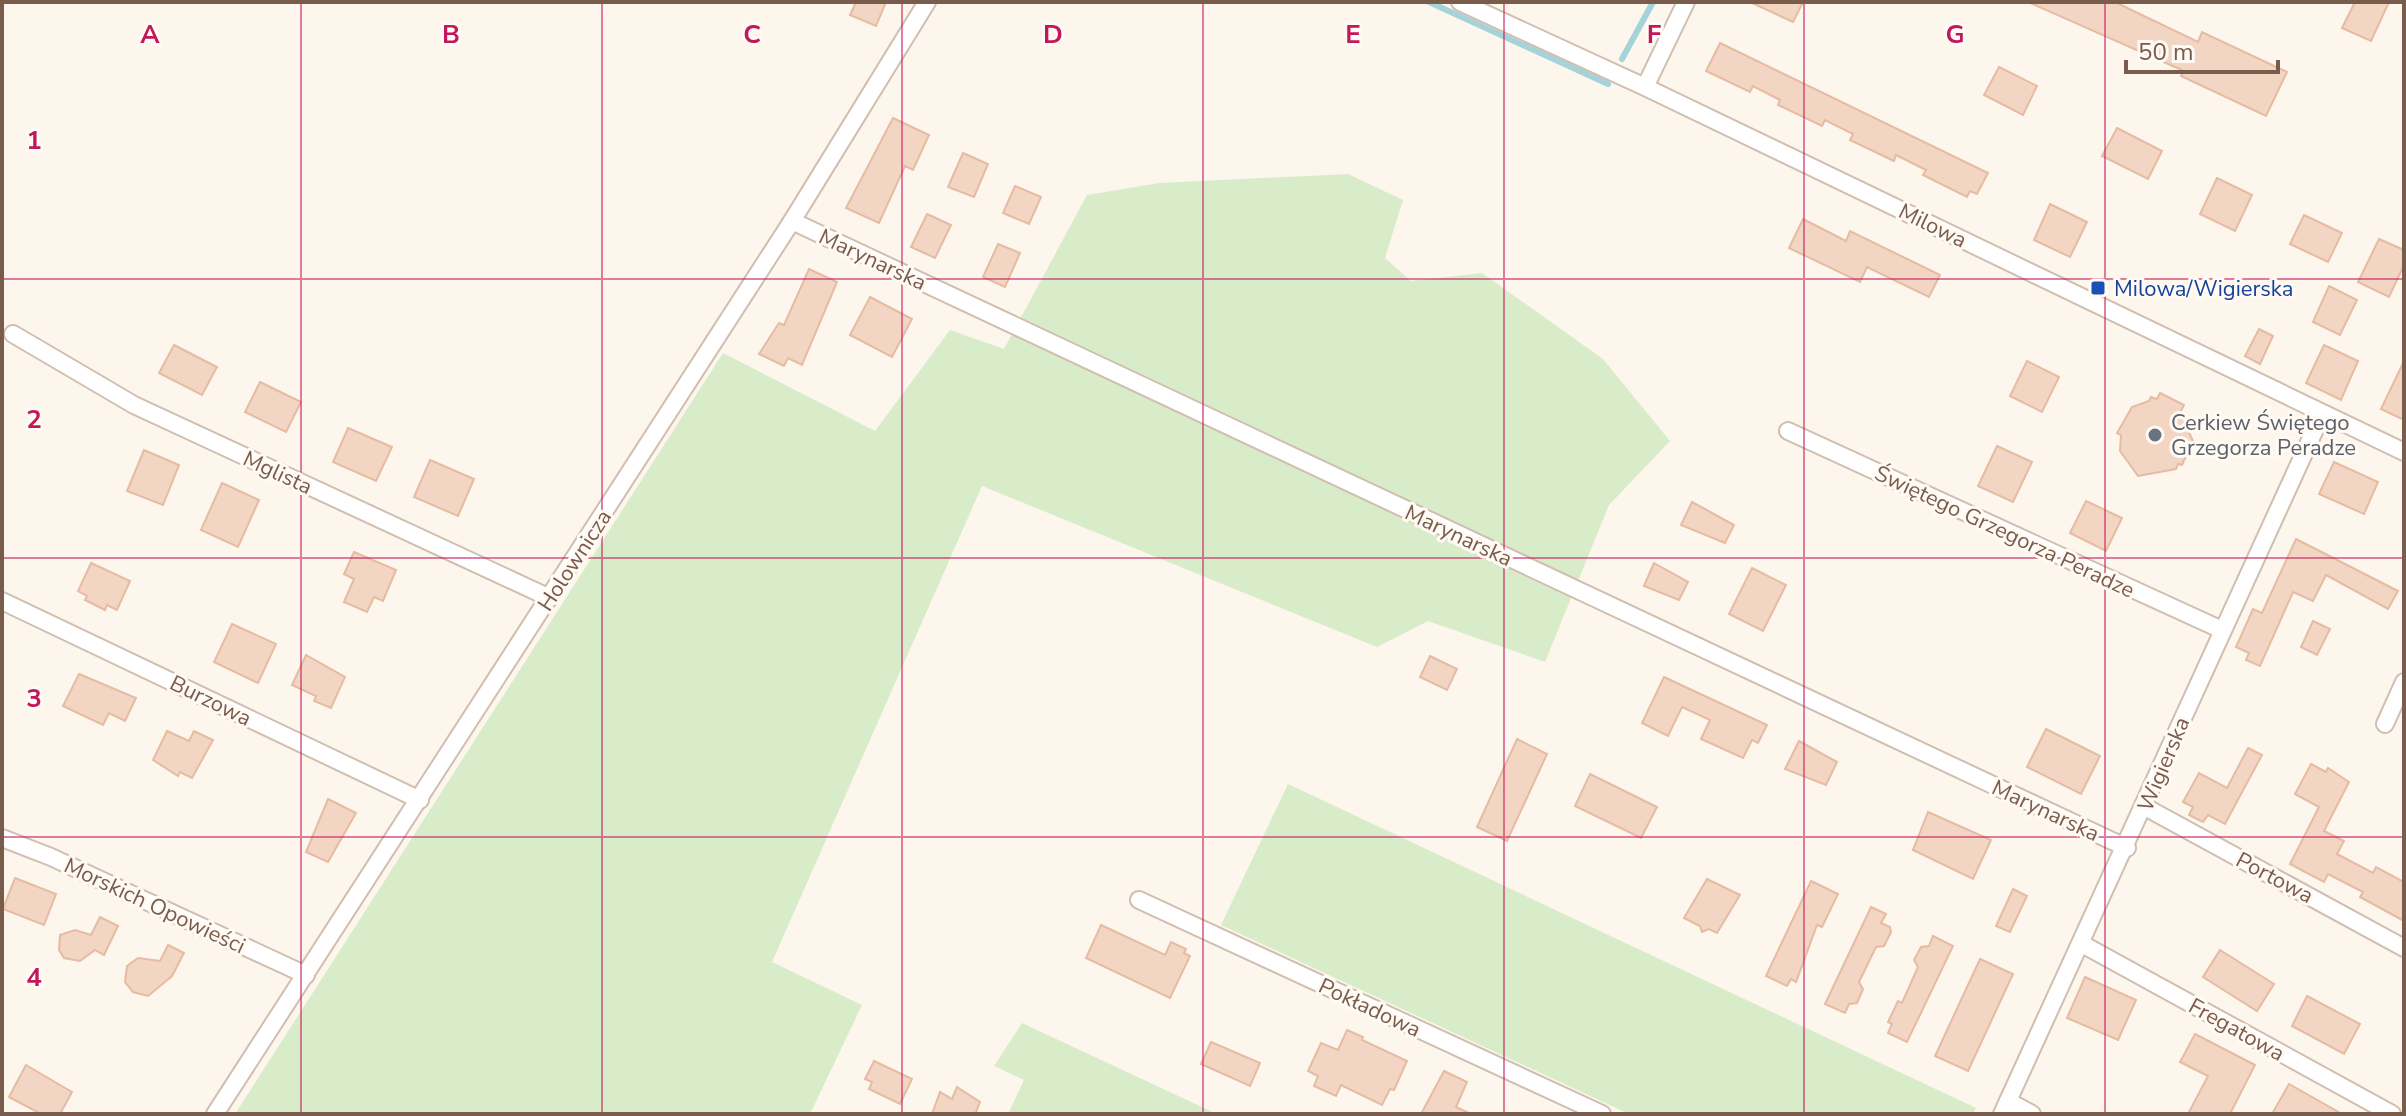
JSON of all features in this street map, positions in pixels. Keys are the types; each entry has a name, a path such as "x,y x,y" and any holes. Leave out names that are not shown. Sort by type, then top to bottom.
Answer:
{"street":[{"name":"Holownicza","path":"215,1114 792,221 927,2"},
{"name":"Milowa","path":"1460,2 1645,87 2404,452"},
{"path":"1645,87 1686,2"},
{"name":"Marynarska","path":"792,221 2127,848"},
{"name":"Mglista","path":"13,334 134,405 550,598"},
{"name":"Wigierska","path":"2005,1107 2127,848 2222,630 2322,414"},
{"name":"Świętego Grzegorza Peradze","path":"1788,431 2222,630"},
{"name":"Burzowa","path":"2,601 420,800"},
{"path":"2385,724 2404,682"},
{"name":"Portowa","path":"2145,807 2404,948"},
{"name":"Morskich Opowieści","path":"2,838 51,857 306,975"},
{"name":"Pokładowa","path":"1139,900 1602,1114"},
{"name":"Fregatowa","path":"2082,944 2392,1114"},
{"path":"2005,1107 2032,1114"}],"green space":[{"path":"1348,174 1403,200 1385,258 1411,281 1482,273 1603,359 1670,441 1609,505 1545,662 1428,621 1377,647 982,486 772,962 862,1005 810,1114 235,1114 723,353 875,431 950,330 1004,349 1087,195 1159,183"},
{"path":"1288,784 1976,1108 1973,1114 1629,1114 1221,925"},
{"path":"1022,1023 1217,1114 1008,1114 1024,1080 994,1066"}],"building":[{"path":"856,2 886,2 876,26 850,15"},
{"path":"1750,2 1803,2 1793,22"},
{"path":"2028,2 2115,2 2198,42 2202,32 2287,72 2266,116 2181,76 2184,71"},
{"path":"2355,2 2389,2 2371,41 2342,28"},
{"path":"1720,43 1988,173 1977,194 1970,191 1967,197 1923,175 1926,170 1896,155 1894,161 1850,140 1853,134 1825,120 1822,126 1778,105 1780,100 1753,86 1750,92 1706,71"},
{"path":"1999,67 2037,86 2023,115 1984,95"},
{"path":"893,118 929,135 913,170 905,166 879,223 846,208"},
{"path":"2117,128 2162,151 2148,179 2102,156"},
{"path":"963,153 988,164 974,197 948,187"},
{"path":"2217,178 2252,195 2235,231 2200,214"},
{"path":"1015,186 1041,197 1029,224 1003,213"},
{"path":"2050,204 2087,222 2070,257 2034,240"},
{"path":"927,214 951,225 935,258 911,247"},
{"path":"2304,215 2342,233 2328,262 2290,244"},
{"path":"1803,219 1846,241 1850,231 1940,275 1929,297 1867,267 1860,282 1789,248"},
{"path":"2379,239 2404,250 2404,265 2389,297 2358,282"},
{"path":"998,244 1020,253 1005,287 983,277"},
{"path":"809,269 837,282 802,365 788,358 784,366 759,354 779,323 784,325"},
{"path":"2329,286 2357,300 2340,335 2313,322"},
{"path":"870,297 912,319 892,357 850,335"},
{"path":"2259,329 2273,336 2260,364 2245,356"},
{"path":"174,345 217,367 202,395 159,373"},
{"path":"2324,345 2358,361 2341,400 2306,383"},
{"path":"2027,361 2059,377 2042,412 2010,396"},
{"path":"2404,361 2404,420 2381,409"},
{"path":"260,382 301,402 286,432 245,412"},
{"name":"Cerkiew Świętego Grzegorza Peradze","path":"2160,393 2184,405 2180,413 2186,416 2184,421 2193,441 2182,465 2178,464 2176,469 2138,476 2120,451 2121,435 2117,433 2132,407 2149,401 2151,397 2157,399"},
{"path":"348,428 392,447 376,481 333,462"},
{"path":"1997,446 2032,462 2013,502 1978,486"},
{"path":"144,450 179,465 163,505 127,491"},
{"path":"430,460 474,479 458,516 414,497"},
{"path":"2334,462 2378,482 2364,514 2319,494"},
{"path":"222,483 259,500 238,547 201,530"},
{"path":"2086,501 2122,518 2106,551 2070,533"},
{"path":"1692,502 1734,525 1725,543 1681,525"},
{"path":"2296,539 2398,591 2388,609 2326,575 2313,601 2293,592 2260,666 2246,660 2249,653 2236,647 2253,609 2262,613"},
{"path":"354,552 396,570 383,601 374,597 367,612 344,602 354,579 344,574"},
{"path":"91,563 130,581 117,610 107,605 105,610 85,600 87,596 78,591"},
{"path":"1654,563 1688,582 1679,600 1644,586"},
{"path":"1752,568 1786,585 1763,631 1729,614"},
{"path":"2313,621 2330,629 2317,655 2301,647"},
{"path":"232,624 276,644 258,683 214,662"},
{"path":"306,655 345,677 331,708 314,701 316,696 292,685"},
{"path":"1430,656 1457,669 1447,690 1420,677"},
{"path":"79,674 136,698 125,721 109,713 103,725 63,706"},
{"path":"1664,677 1767,725 1758,743 1752,740 1743,758 1701,739 1710,720 1682,707 1668,736 1642,723"},
{"path":"2046,729 2100,756 2081,794 2027,767"},
{"path":"167,731 189,741 194,731 213,740 192,778 180,772 178,776 153,760"},
{"path":"1517,739 1547,754 1507,841 1477,827"},
{"path":"1799,741 1837,762 1826,785 1785,769"},
{"path":"2248,748 2262,755 2225,824 2208,815 2203,822 2189,815 2193,807 2183,802 2199,773 2227,788"},
{"path":"2311,764 2326,772 2328,768 2349,782 2324,831 2344,841 2337,854 2373,873 2376,867 2404,882 2404,921 2360,897 2363,892 2328,874 2324,882 2290,864 2319,807 2295,794"},
{"path":"1590,774 1657,807 1641,838 1575,806"},
{"path":"328,799 356,813 328,862 306,852"},
{"path":"1928,812 1991,840 1973,879 1913,850"},
{"path":"15,878 56,894 44,925 3,909"},
{"path":"1707,879 1740,895 1717,933 1709,929 1702,932 1700,926 1684,918"},
{"path":"1811,881 1838,894 1822,927 1817,925 1796,982 1791,979 1787,986 1766,976"},
{"path":"2013,889 2027,896 2010,932 1996,926"},
{"path":"1871,907 1886,914 1881,923 1890,927 1891,932 1884,946 1876,947 1859,982 1863,989 1857,1003 1849,1004 1845,1013 1825,1004"},
{"path":"100,917 118,926 104,955 95,950 80,961 64,958 59,950 60,935 75,930 91,935"},
{"path":"1101,925 1165,955 1171,942 1186,949 1184,953 1190,956 1170,998 1086,958"},
{"path":"1933,936 1953,946 1907,1042 1888,1033 1892,1024 1888,1022 1898,1001 1902,1003 1918,967 1914,960 1921,947 1929,946"},
{"path":"168,945 184,953 172,976 148,996 133,992 125,982 127,966 138,958 160,961"},
{"path":"2220,950 2274,984 2257,1011 2203,977"},
{"path":"1980,959 2013,974 1968,1071 1935,1056"},
{"path":"2085,977 2136,1000 2118,1040 2067,1018"},
{"path":"2307,996 2360,1024 2344,1054 2292,1026"},
{"path":"1347,1030 1407,1061 1394,1090 1390,1089 1382,1105 1341,1085 1336,1096 1314,1086 1318,1076 1308,1071 1321,1043 1338,1050"},
{"path":"2195,1034 2255,1065 2230,1114 2188,1114 2208,1076 2180,1062"},
{"path":"1211,1042 1260,1063 1250,1086 1201,1064"},
{"path":"874,1061 912,1079 900,1104 869,1089 872,1082 865,1079"},
{"path":"26,1065 72,1092 60,1114 41,1114 9,1097"},
{"path":"1444,1071 1467,1082 1456,1107 1471,1114 1421,1114"},
{"path":"2289,1084 2342,1114 2272,1114"},
{"path":"957,1087 980,1102 976,1112 980,1114 932,1114 940,1092 952,1099"}],"waterway":[{"path":"1429,2 1608,84"},
{"path":"1622,59 1653,2"}],"place":[{"name":"Milowa/Wigierska","path":"2098,288"},
{"name":"Cerkiew Świętego Grzegorza Peradze","path":"2155,435"}]}
